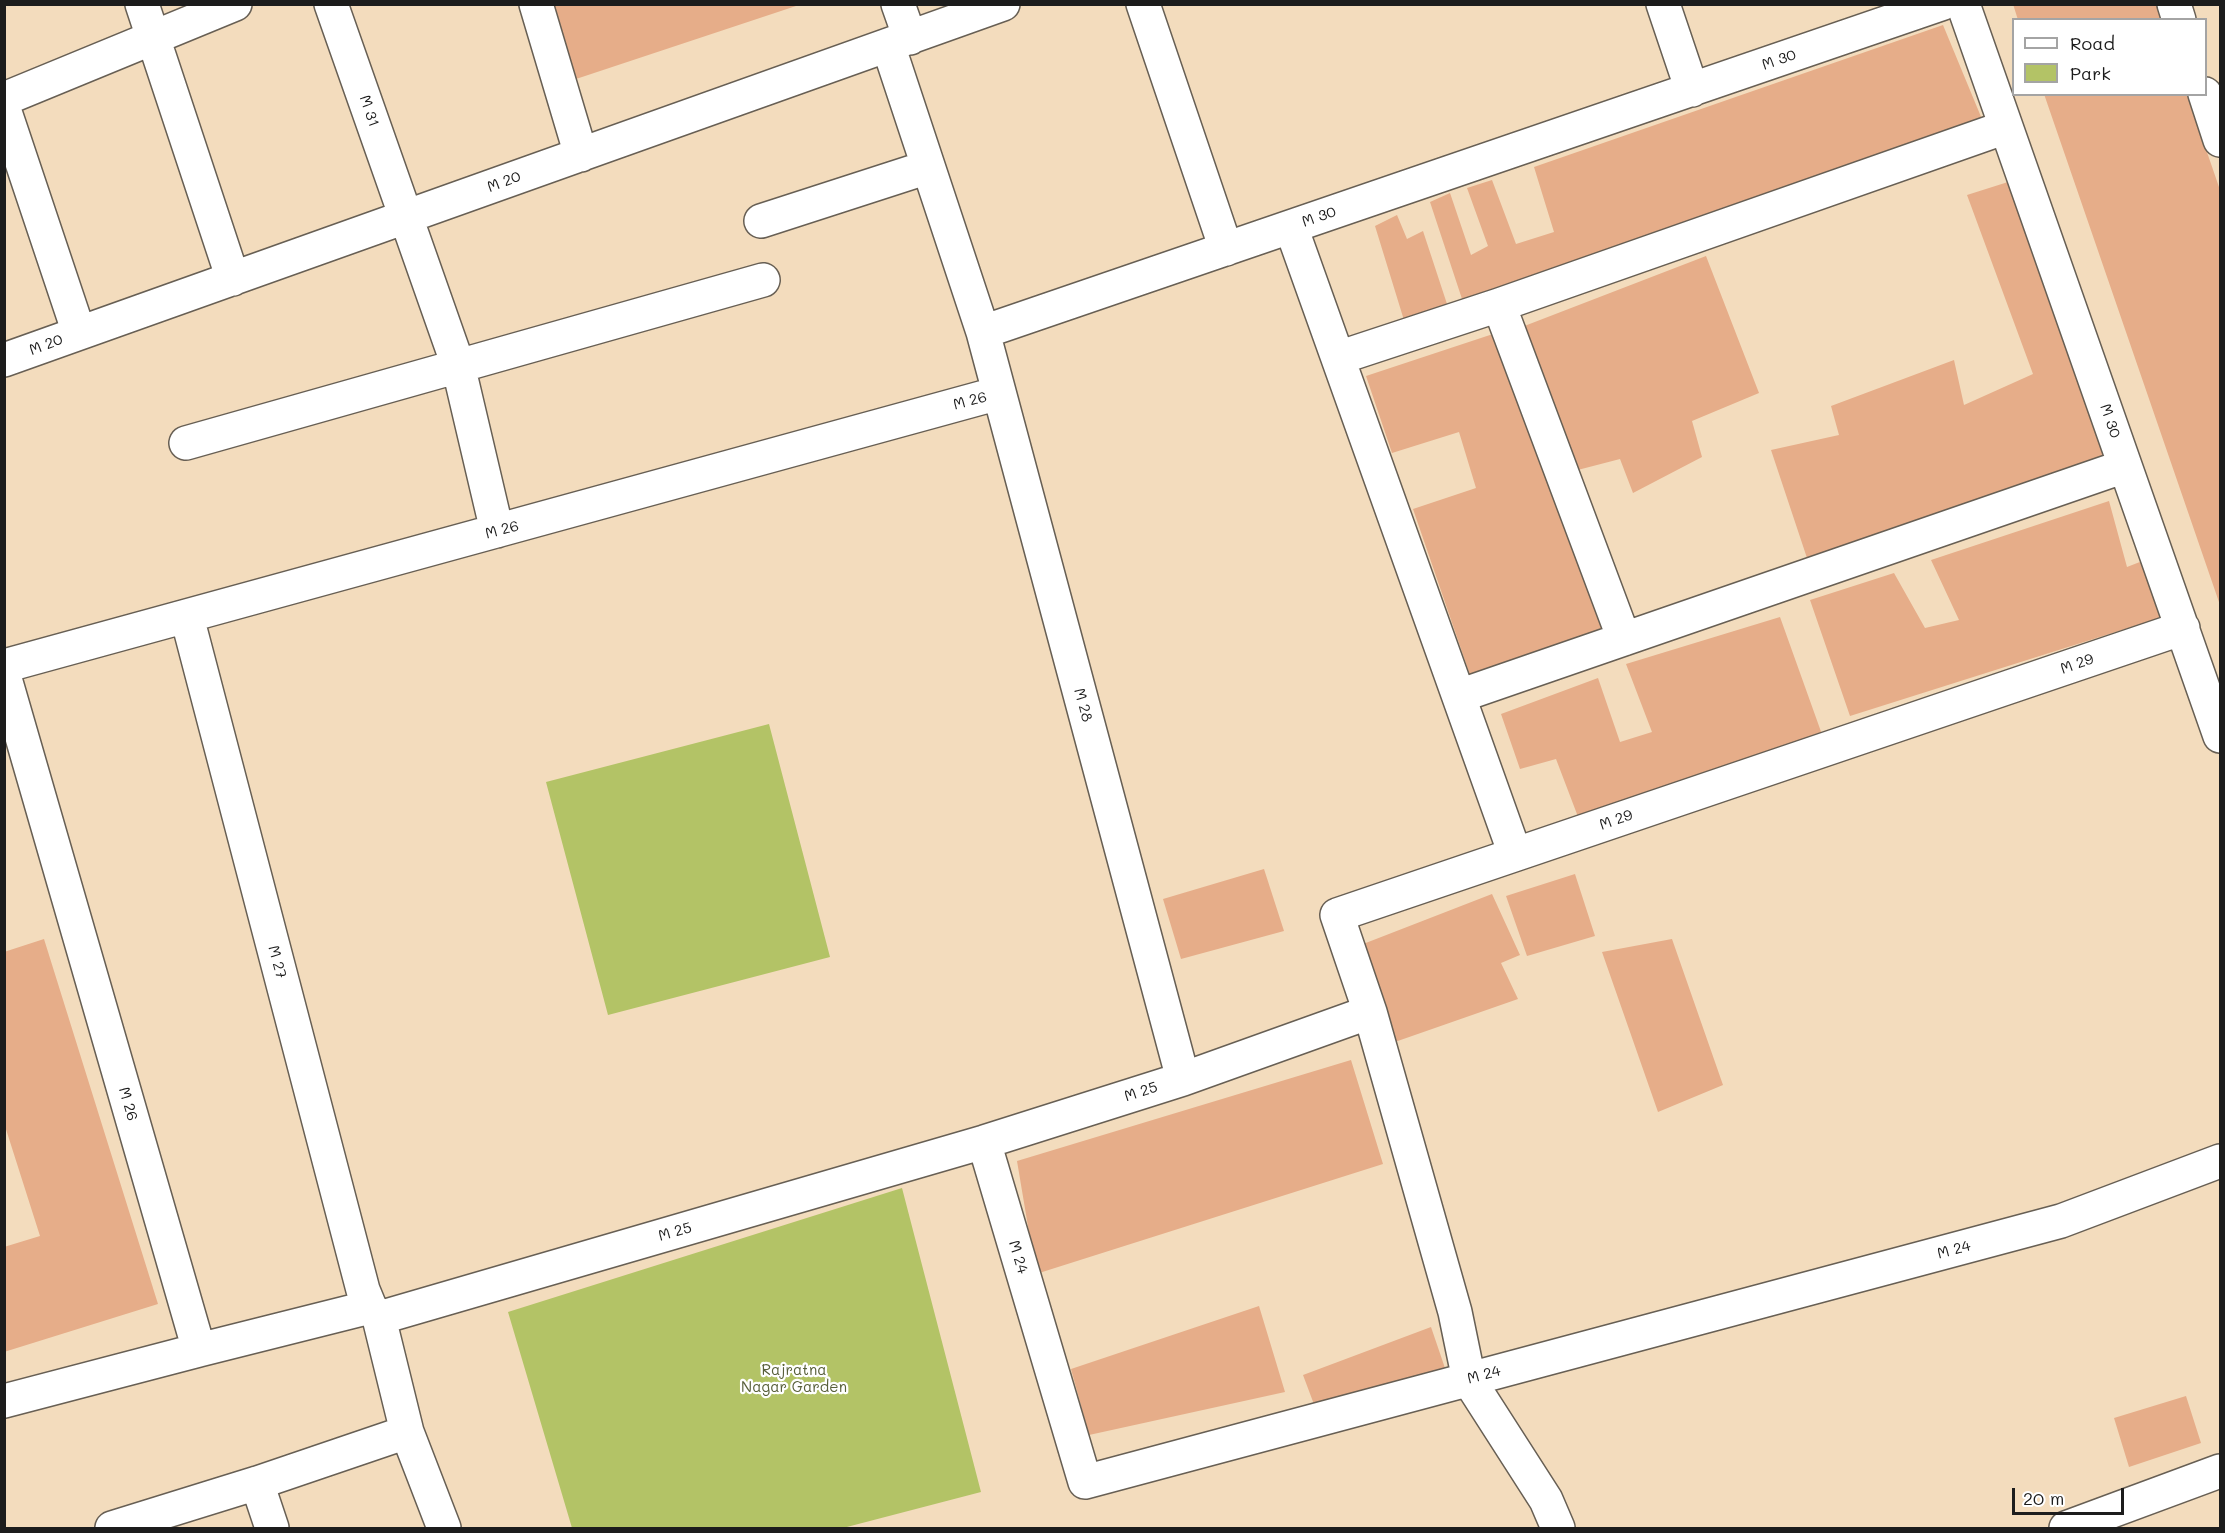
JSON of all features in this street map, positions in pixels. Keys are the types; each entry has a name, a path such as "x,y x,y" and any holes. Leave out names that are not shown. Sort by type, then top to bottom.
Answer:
{"street":[{"path":"142,4 233,279"},
{"path":"4,99 235,4"},
{"name":"M 31","path":"331,4 458,365 497,531"},
{"path":"536,4 581,155"},
{"path":"898,4 899,42 928,167 983,332"},
{"name":"M 20","path":"4,360 1003,4"},
{"path":"1143,4 1226,249"},
{"path":"1663,4 1692,90"},
{"name":"M 30","path":"983,332 1941,4"},
{"name":"M 30","path":"1964,4 2183,628 2207,655 2220,736"},
{"path":"2206,96 2220,140"},
{"path":"4,109 79,333"},
{"path":"1338,358 1499,305 2006,127"},
{"path":"761,221 928,167"},
{"path":"1291,227 1515,854"},
{"path":"186,443 763,280"},
{"path":"1499,305 1624,639"},
{"name":"M 28","path":"983,332 1183,1079"},
{"name":"M 26","path":"4,666 999,393"},
{"path":"1459,696 2125,466"},
{"name":"M 27","path":"187,617 363,1290 374,1312"},
{"name":"M 29","path":"1370,1012 1337,915 2183,628"},
{"name":"M 26","path":"4,675 199,1350"},
{"path":"1183,1079 1370,1012 1455,1312 1469,1380 1546,1500 1558,1528"},
{"name":"M 25","path":"374,1312 984,1142 1183,1079"},
{"name":"M 24","path":"984,1142 1085,1482 2061,1221 2220,1161"},
{"path":"4,1401 199,1350 374,1312 407,1432 444,1528"},
{"path":"112,1528 257,1483 407,1432"},
{"path":"2066,1528 2220,1471"},
{"path":"257,1483 272,1528"}],"green space":[{"path":"769,724 830,957 608,1015 546,782"},
{"name":"Rajratna Nagar Garden","path":"902,1188 981,1492 843,1528 572,1528 508,1312"}],"building":[{"path":"551,4 799,4 799,5 573,80"},
{"path":"2013,4 2156,4 2160,18 2017,18"},
{"path":"1943,25 1984,124 1407,330 1375,226 1397,215 1407,239 1423,231 1447,304 1463,302 1430,202 1450,193 1471,255 1488,246 1467,188 1492,180 1516,244 1554,232 1534,167"},
{"path":"2045,96 2188,96 2220,190 2220,605"},
{"path":"2008,182 2114,460 1807,558 1771,450 1839,435 1831,406 1954,360 1964,405 2033,374 1967,195"},
{"path":"1706,256 1759,393 1692,421 1702,457 1633,493 1620,459 1570,472 1514,330"},
{"path":"1493,334 1614,633 1472,681 1413,509 1476,488 1459,432 1392,453 1366,376"},
{"path":"2109,501 2127,567 2145,560 2163,617 1850,716 1810,600 1894,573 1925,628 1959,620 1931,560"},
{"path":"1780,617 1824,740 1580,822 1556,759 1520,769 1501,714 1598,678 1620,742 1652,732 1626,664"},
{"path":"1264,869 1284,931 1181,959 1163,899"},
{"path":"1575,874 1595,936 1527,956 1506,896"},
{"path":"1492,894 1520,955 1501,963 1518,999 1392,1043 1358,946"},
{"path":"44,939 158,1304 4,1352 4,1247 40,1236 4,1123 4,952"},
{"path":"1672,939 1723,1085 1658,1112 1602,952"},
{"path":"1351,1060 1383,1164 1036,1274 1017,1161"},
{"path":"1259,1306 1285,1392 1089,1435 1071,1369"},
{"path":"1431,1327 1447,1374 1315,1407 1303,1375"},
{"path":"2186,1396 2201,1443 2129,1467 2114,1418"}]}
